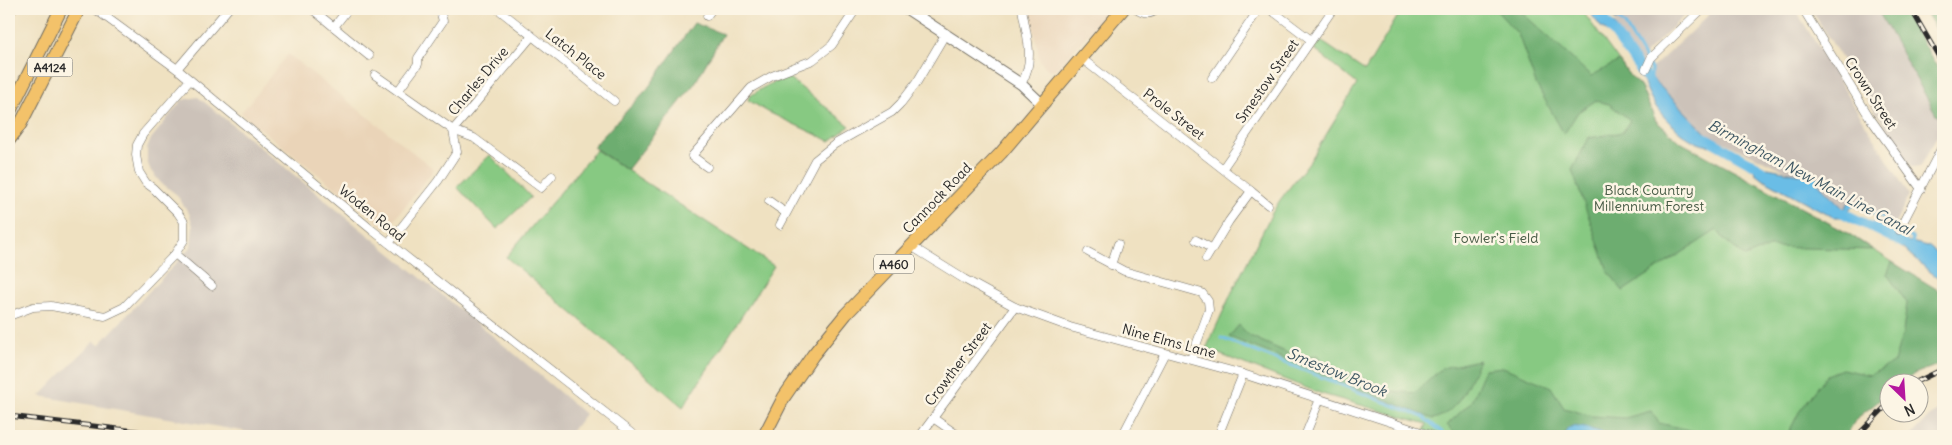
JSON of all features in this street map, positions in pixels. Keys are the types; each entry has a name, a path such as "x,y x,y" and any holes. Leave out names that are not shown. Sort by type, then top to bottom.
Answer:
{"main road":[{"name":"A4124","path":"9,112 61,9"},
{"name":"A4124","path":"9,140 20,125 79,9"},
{"name":"Cannock Road","path":"764,436 784,397 813,355 846,314 1001,153 1123,9"}],"street":[{"path":"9,12 13,9"},
{"name":"Woden Road","path":"95,9 177,69 389,243 635,436"},
{"path":"177,69 228,9"},
{"path":"312,9 369,56"},
{"path":"334,26 348,9"},
{"path":"398,91 418,64 418,58 443,21 441,14 444,9"},
{"name":"Latch Place","path":"498,9 614,101"},
{"path":"707,16 712,9"},
{"path":"707,167 692,156 751,88 772,76 814,60 832,45 856,9"},
{"path":"907,9 1022,84 1042,104"},
{"path":"1022,9 1029,50 1028,68 1022,84"},
{"path":"1136,9 1150,14 1157,9"},
{"path":"1212,78 1259,9"},
{"path":"1270,9 1311,40"},
{"name":"Smestow Street","path":"1222,168 1333,9"},
{"path":"1646,70 1651,58 1702,9"},
{"name":"Crown Street","path":"1804,9 1870,118 1921,189"},
{"path":"780,225 815,160 835,144 892,112 902,103 917,82 946,33"},
{"name":"Charles Drive","path":"389,243 438,182 456,152 454,130 532,36"},
{"name":"Prole Street","path":"1081,58 1268,205"},
{"path":"376,75 454,130 474,138 541,188 552,176"},
{"path":"9,316 33,307 51,306 105,316 124,307 175,254 184,240 184,222 178,213 146,183 139,172 136,155 143,134 190,80"},
{"path":"1899,230 1943,145"},
{"path":"1206,259 1251,191"},
{"path":"769,201 786,213"},
{"path":"1196,240 1212,248"},
{"path":"1111,265 1118,244"},
{"name":"Nine Elms Lane","path":"911,246 964,280 1015,307 1070,327 1243,374 1430,435"},
{"path":"1088,252 1124,272 1202,293 1208,301 1209,310 1191,359"},
{"path":"175,254 212,286"},
{"name":"Crowther Street","path":"920,436 1015,307"},
{"path":"1122,436 1164,354"},
{"path":"1218,436 1243,374"},
{"path":"1306,436 1320,399"},
{"path":"934,418 959,436"}],"shaded area":[{"path":"1030,9 1110,9 1055,71 1047,69 1040,61"},
{"path":"1613,9 1691,9 1646,53 1643,62 1636,58 1619,36 1615,20 1619,19"},
{"path":"1715,9 1795,9 1909,195 1894,226 1850,201 1844,209 1817,182 1818,177 1808,172 1805,175 1789,172 1708,135 1651,77 1651,69"},
{"path":"1811,9 1877,9 1937,116 1943,120 1943,126 1920,167 1913,168"},
{"path":"288,54 434,169 387,229 241,113"},
{"path":"198,97 517,356 585,414 568,436 271,436 40,396 94,341 99,345 191,247 193,226 189,213 176,194 161,183 151,171 147,161 147,149 151,139 182,100"},
{"path":"1943,407 1943,436 1911,436 1924,422 1930,422 1930,416"}],"green space":[{"name":"Fowler's Field","path":"1402,9 1581,9 1629,75 1640,86 1656,121 1678,141 1849,234 1914,276 1913,357 1897,372 1880,372 1880,388 1830,436 1422,436 1427,424 1322,394 1206,349 1231,294 1272,213 1310,161 1357,84 1314,49 1321,41 1365,71"},
{"name":"Black Country Millennium Forest","path":"1495,9 1518,9 1591,76 1619,61 1640,86 1656,121 1682,143 1849,234 1873,250 1769,247 1745,257 1725,240 1717,230 1623,291 1608,271 1572,170 1589,138 1623,132 1630,120 1609,104 1595,101 1578,112 1564,134 1536,84 1518,34"},
{"path":"1877,9 1903,9 1943,77 1943,120 1937,116"},
{"path":"1924,9 1943,9 1943,41"},
{"path":"694,23 723,34 695,83 627,170 593,147 648,88"},
{"path":"789,78 850,126 830,141 768,112 748,100 749,97 763,88"},
{"path":"596,150 774,266 683,407 506,257"},
{"path":"490,155 531,197 497,229 457,187"},
{"path":"1892,262 1943,293 1943,363 1919,372 1880,372 1880,400 1856,419 1846,436 1787,436 1799,412 1827,375 1842,369 1870,375 1894,362 1903,332 1907,303 1887,274"},
{"path":"1239,325 1250,336 1301,359 1317,355 1328,368 1362,378 1392,391 1415,393 1442,368 1479,360 1467,386 1456,403 1442,416 1433,419 1229,337"},
{"path":"1503,367 1551,387 1564,408 1592,416 1625,418 1651,411 1659,423 1706,434 1702,436 1615,436 1610,433 1567,429 1565,436 1457,436 1447,425 1471,402 1485,369"}],"water":[{"path":"1587,9 1613,9 1620,19 1615,20 1613,16 1606,12 1611,24 1614,23 1617,29 1608,32 1601,27"},
{"path":"1642,73 1647,73 1708,135 1715,145 1707,146 1698,143 1671,124 1657,109 1651,99 1641,77"},
{"path":"1752,165 1805,175 1808,172 1818,177 1817,182 1844,209 1850,201 1854,204 1845,217 1833,217 1763,179 1755,173"},
{"path":"1890,237 1928,246 1943,258 1943,281 1929,271"},
{"path":"1572,426 1615,436 1565,436 1567,429"}],"waterway":[{"name":"Birmingham New Main Line Canal","path":"1597,9 1650,83"},
{"path":"1616,17 1625,25 1651,69 1651,79"},
{"name":"Birmingham New Main Line Canal","path":"1704,137 1763,170"},
{"path":"1851,205 1854,204 1880,216 1912,238 1913,246"},
{"name":"Birmingham New Main Line Canal","path":"1835,209 1903,243"},
{"name":"Smestow Brook","path":"1221,338 1423,417 1442,432"}],"railway":[{"path":"1911,9 1943,64"},
{"path":"1930,375 1943,369"},
{"path":"1857,436 1880,412"},
{"path":"9,416 178,436"}]}
